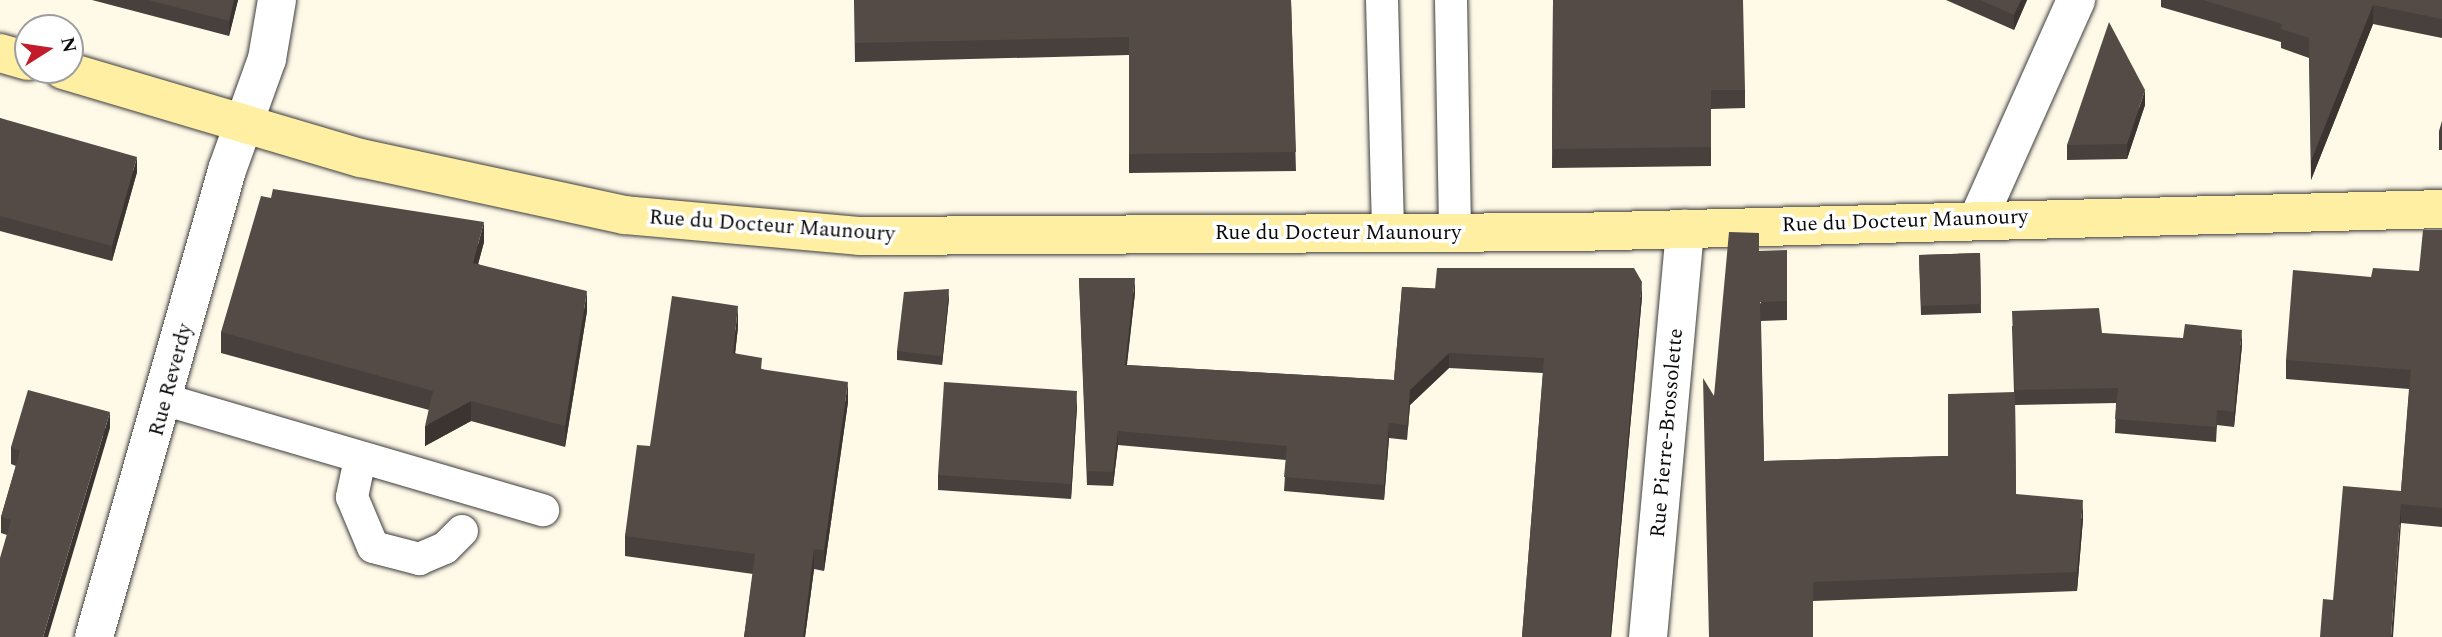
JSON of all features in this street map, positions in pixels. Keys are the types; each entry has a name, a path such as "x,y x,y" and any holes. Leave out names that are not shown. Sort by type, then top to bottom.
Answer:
{"main road":[{"name":"Rue du Docteur Maunoury","path":"84,76 361,159 625,215 859,236 1455,233 1685,229 1979,217 2442,209"}],"street":[{"name":"Rue Reverdy","path":"94,637 166,400 227,170 246,124 277,0"},
{"path":"1979,217 2076,0"},
{"name":"Rue Pierre-Brossolette","path":"1648,637 1685,229"}],"lane":[{"path":"1382,0 1388,233"},
{"path":"1451,0 1455,233"},
{"path":"166,400 360,459 543,510"},
{"path":"360,459 352,497 373,547 419,559 445,548 462,531"}],"building":[{"path":"148,0 234,0 229,21"},
{"path":"855,0 1291,0 1296,152 1129,154 1129,37 855,43"},
{"path":"1553,0 1743,0 1745,90 1711,90 1711,147 1552,149"},
{"path":"1980,0 2021,0 2014,15"},
{"path":"2203,0 2442,0 2442,19 2373,5 2311,161 2309,38 2281,29 2282,24"},
{"path":"2109,22 2145,90 2127,144 2067,145"},
{"path":"0,118 137,157 112,246 0,216"},
{"path":"273,189 484,222 473,263 587,291 565,426 471,401 425,426 433,391 221,332 261,196 271,198"},
{"path":"2423,230 2442,230 2442,508 2401,504 2391,637 2320,637 2323,599 2333,600 2343,486 2401,491 2411,370 2286,360 2293,270 2371,277 2373,268 2419,271"},
{"path":"1729,232 1759,233 1759,251 1787,250 1787,301 1760,302 1764,461 1948,456 1948,394 2015,392 2016,494 2083,500 2077,572 1813,582 1813,637 1709,637 1703,378 1714,396"},
{"path":"1980,253 1981,304 1921,306 1919,255"},
{"path":"1437,268 1634,268 1642,282 1610,637 1522,637 1544,358 1449,353 1410,390 1407,425 1389,423 1384,485 1284,477 1287,446 1118,431 1113,472 1087,471 1079,278 1135,278 1125,365 1394,380 1402,287 1435,289"},
{"path":"949,289 942,356 897,351 904,292"},
{"path":"672,296 738,306 733,353 762,358 761,369 848,382 824,550 814,549 803,637 744,637 755,554 625,536 637,445 650,446"},
{"path":"2099,308 2102,333 2183,338 2185,324 2242,330 2234,412 2217,410 2216,427 2115,419 2118,388 2015,390 2012,311"},
{"path":"944,382 1077,391 1071,484 938,475"},
{"path":"28,390 110,412 43,637 0,637 0,558 11,520 1,517 20,451 11,447"}]}
